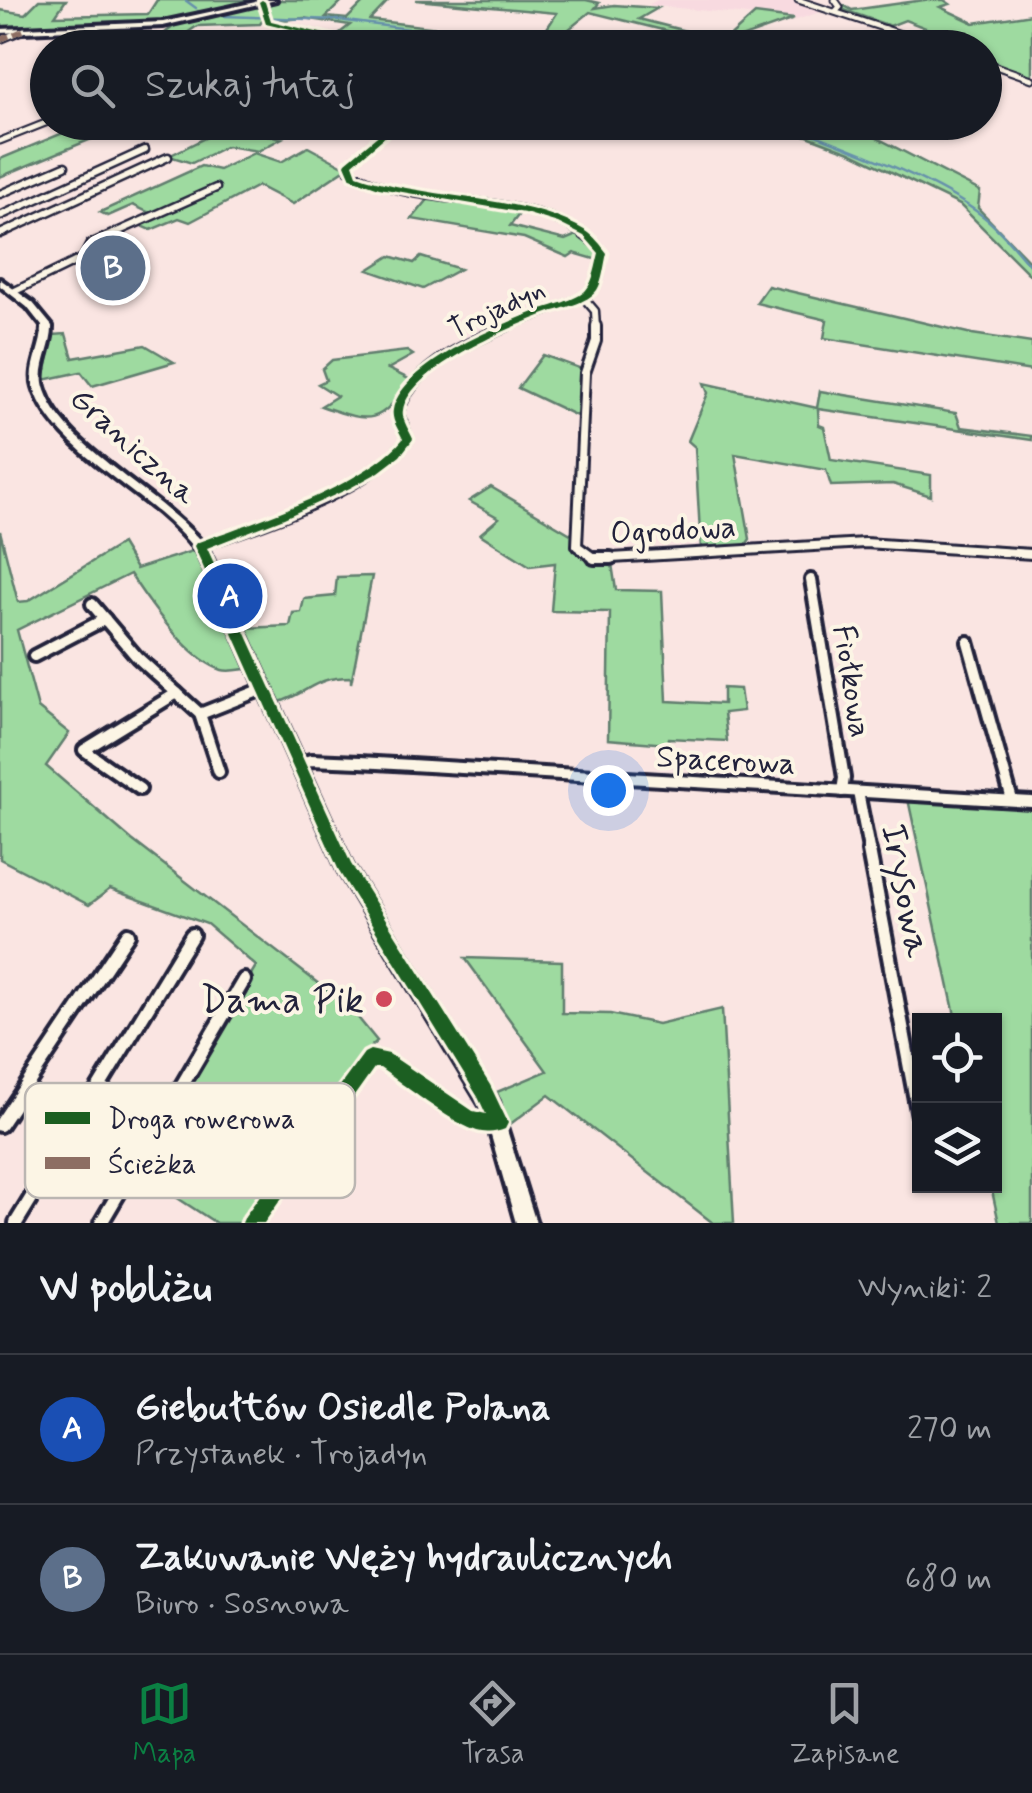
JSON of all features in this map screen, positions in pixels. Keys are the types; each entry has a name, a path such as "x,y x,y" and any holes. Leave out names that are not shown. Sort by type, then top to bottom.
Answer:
{"street":[{"path":"0,30 170,23 273,0"},
{"path":"798,0 890,30"},
{"path":"834,0 840,8 836,11"},
{"path":"0,40 24,30"},
{"path":"1002,68 1032,79"},
{"path":"0,140 30,129"},
{"path":"0,216 146,150"},
{"path":"0,234 168,158"},
{"path":"0,194 65,166"},
{"name":"Trojadyn","path":"200,546 300,507 398,453 408,439 397,416 398,408 427,370 506,325 582,298 592,289 603,253 596,242 576,229 469,199 382,186 358,179 349,171"},
{"path":"14,291 83,258 90,244 216,188"},
{"name":"Graniczna","path":"0,282 47,326 38,378 48,405 112,471 182,526 200,546"},
{"name":"Ogrodowa","path":"582,298 595,310 596,341 585,373 577,546 584,554 595,559 865,543 1032,554"},
{"path":"200,546 297,764 363,900 476,1078 498,1123 526,1223"},
{"name":"Fiołkowa","path":"810,580 844,778 842,791"},
{"path":"92,604 136,656 200,714 219,772"},
{"path":"34,656 105,618"},
{"path":"968,642 1012,800"},
{"path":"200,714 263,690"},
{"path":"140,788 86,756 84,750 178,693"},
{"name":"Spacerowa","path":"297,764 316,760 360,762 1032,802"},
{"name":"Irysowa","path":"858,792 917,1103"},
{"path":"28,1083 128,934"},
{"path":"102,1083 192,935"},
{"path":"183,1083 244,980"},
{"path":"353,1083 370,1059 383,1060 474,1121 498,1123"},
{"path":"0,1125 25,1088"},
{"path":"16,1223 31,1198"},
{"path":"101,1223 116,1198"},
{"path":"252,1223 270,1198"}],"shaded area":[{"path":"658,0 792,0 826,10 796,20 648,5"}],"green space":[{"path":"39,0 66,0 55,16 148,14 157,0 267,0 172,22 0,30 0,10 25,14"},
{"path":"343,0 326,17 347,19 366,0 389,0 370,20 455,30 344,30 350,25 304,18 270,21 267,3"},
{"path":"416,0 586,0 599,3 595,8 658,8 639,19 682,30 663,30 590,12 570,30 546,30 557,13"},
{"path":"944,0 950,4 940,7 974,23 1032,14 1032,77 1002,66 1002,30 931,30 905,20 890,26 844,10 841,4 852,10"},
{"path":"253,6 263,9 265,17 260,24 197,26 191,30 169,30 174,26 135,27 178,23"},
{"path":"755,14 794,19 763,30 737,30"},
{"path":"46,140 89,140 0,177 0,159"},
{"path":"201,140 278,140 258,151 227,146 192,163 169,156"},
{"path":"818,140 881,140 980,191 978,208 1032,264 1032,277 960,205"},
{"path":"308,147 347,168 293,204 258,186 190,222 179,218 151,230 135,223 152,214 133,205 108,216 100,212 201,166 219,170 254,153 281,162"},
{"path":"431,196 520,213 510,226 565,240 579,234 597,248 598,260 574,253 568,257 524,238 412,219"},
{"path":"390,256 414,263 421,257 460,269 423,289 368,270"},
{"path":"768,286 972,334 1032,343 1032,371 824,338 827,320 756,303"},
{"path":"66,334 73,358 145,345 174,362 92,386 81,372 44,380 53,335"},
{"path":"407,351 413,355 388,369 411,380 382,413 364,418 321,406 337,396 318,384 326,380 322,369 332,360"},
{"path":"543,355 582,369 579,417 518,388"},
{"path":"704,383 817,408 820,391 956,413 961,427 1032,436 1032,440 818,409 831,460 931,475 931,496 893,484 831,486 826,470 735,454 750,539 745,546 701,550 695,447 688,441 708,393"},
{"path":"491,487 574,536 581,555 612,564 616,590 662,591 667,701 723,704 723,688 740,689 743,711 724,713 727,741 668,738 667,744 608,739 610,612 551,611 555,563 530,566 480,534 499,518 469,501"},
{"path":"0,531 18,602 28,601 121,544 136,569 195,550 246,669 222,670 196,654 170,629 130,574 17,630 38,708 69,733 46,766 132,840 350,1008 377,1041 343,1083 188,1083 256,966 207,924 110,889 89,905 0,859"},
{"path":"372,576 351,683 351,677 320,682 277,703 245,628 290,626 293,613 301,612 304,599 335,596 337,577"},
{"path":"908,799 1032,806 1032,1223 999,1223 993,1193 1002,1193 1002,1013 954,1013"},
{"path":"465,958 562,961 562,1013 610,1014 658,1024 722,1009 734,1223 713,1223 549,1095 509,1125 497,1092 547,1071"},
{"path":"178,1198 261,1198 243,1223 216,1223"}],"waterway":[{"path":"185,0 196,8"},
{"path":"198,11 202,13"},
{"path":"223,16 338,20 417,30"},
{"path":"827,140 887,164 963,203 997,228 1032,268"}],"marked path":[{"path":"0,40 24,30"}],"cycle path":[{"path":"262,2 268,22 302,30"},
{"path":"353,1083 370,1059 383,1060 467,1117 480,1123 499,1123 484,1091 345,868 200,546 314,501 375,470 408,439 398,410 406,391 424,373 477,340 583,297 593,289 603,253 587,235 560,221 526,211 411,192 354,176 349,164 378,140"},
{"path":"252,1223 270,1198"}],"place":[{"name":"Zakuwanie Węży hydraulicznych","path":"113,268"},
{"name":"Giebułtów Osiedle Polana","path":"230,596"},
{"name":"Dama Pik","path":"384,999"}]}
